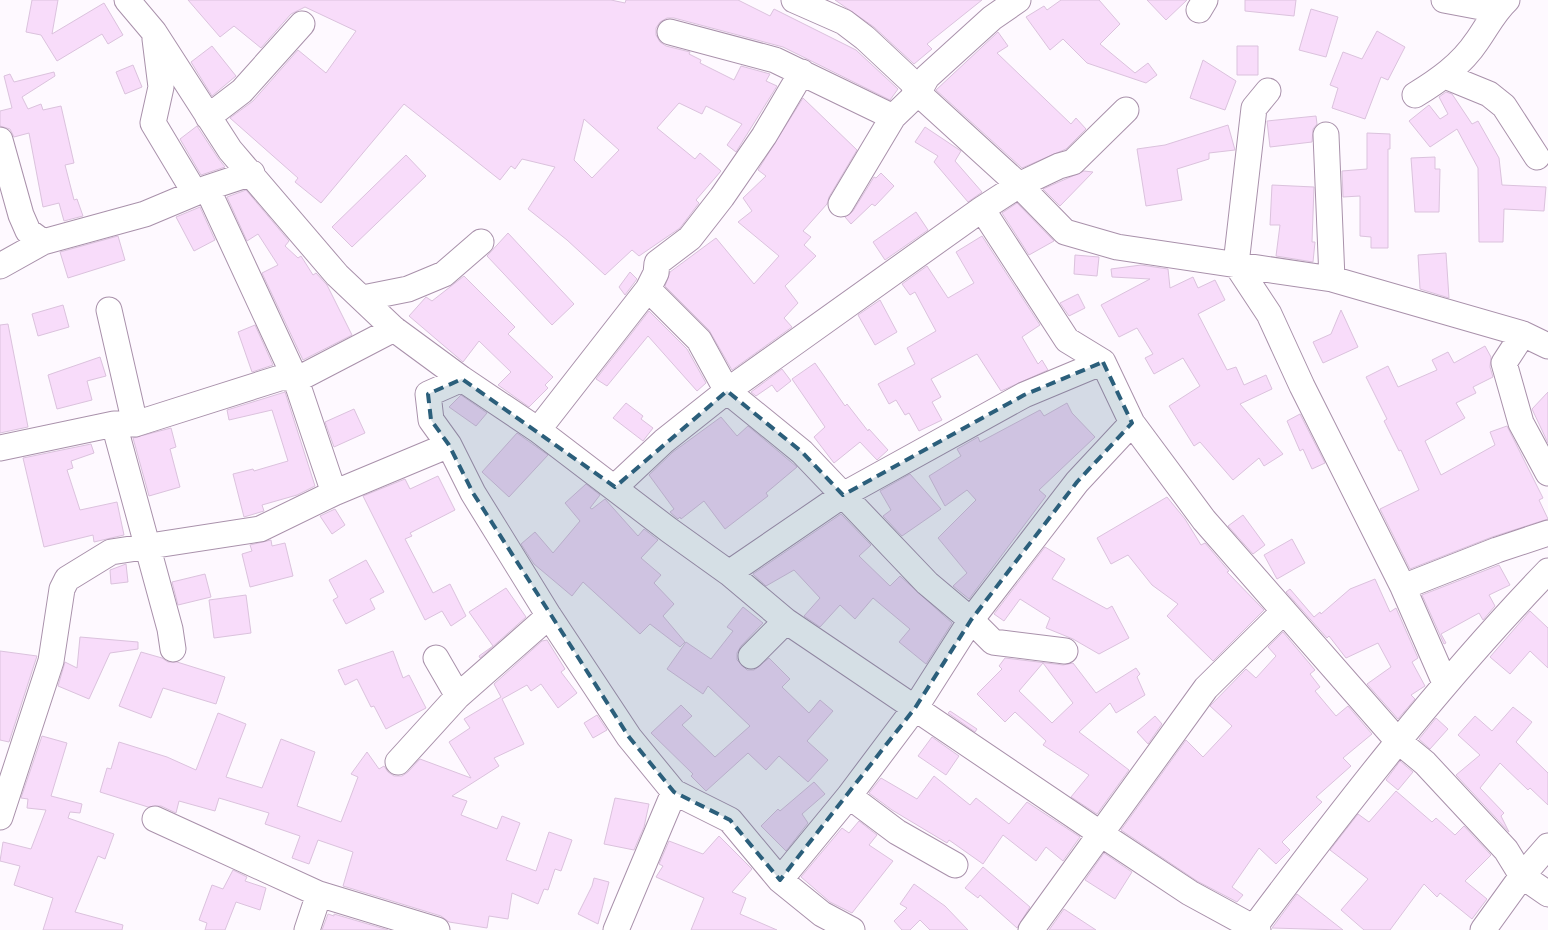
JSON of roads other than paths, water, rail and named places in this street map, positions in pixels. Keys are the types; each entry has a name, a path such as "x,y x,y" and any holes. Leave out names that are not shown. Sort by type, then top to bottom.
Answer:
{"street":[{"path":"127,0 154,32 230,150 252,173 337,275 363,298 394,330 538,430 615,487 669,530 729,573 786,621 1190,893 1254,929 1397,740 1493,628 1548,571"},
{"path":"794,0 844,22 865,38 911,81 918,93 1019,185 1065,232 1118,247 1332,278 1523,334 1548,346"},
{"path":"841,204 893,117 918,93 927,77 992,18 1018,0"},
{"path":"1415,95 1445,76 1476,43 1502,5 1444,0"},
{"path":"208,117 242,91 302,24"},
{"path":"154,32 161,87 153,123 201,190 296,380 334,493"},
{"path":"670,32 775,60 893,117"},
{"path":"538,430 648,289 656,273 656,263 690,238 722,197 764,136 802,72"},
{"path":"1445,76 1490,94 1504,106 1537,157"},
{"path":"1268,91 1254,108 1236,264 1269,314 1302,386 1403,587 1445,682"},
{"path":"615,487 664,441 727,391 982,209 1019,185 1059,166 1073,162 1126,110"},
{"path":"1326,134 1332,278"},
{"path":"0,140 28,230 43,242"},
{"path":"0,266 43,242 146,214 201,190 252,173"},
{"path":"982,209 1068,340 1103,362 1132,423 1204,520 1397,740 1425,763 1506,850 1522,876 1548,894"},
{"path":"363,298 408,289 444,274 481,242"},
{"path":"648,289 699,340 727,391 802,452 927,583 971,620 993,642 1065,651"},
{"path":"109,310 124,424 147,546 170,629 173,648"},
{"path":"0,448 124,424 283,377 296,380 394,330"},
{"path":"1523,334 1504,363 1521,423 1548,473"},
{"path":"729,573 843,495 1024,395 1103,362"},
{"path":"462,379 428,394 431,420 449,445 472,493 549,616 629,736 674,792 730,820 815,922 852,930"},
{"path":"780,880 849,796 915,708 971,620 1077,482 1132,423"},
{"path":"0,817 51,661 62,589 67,579 111,552 260,529 334,493 449,445"},
{"path":"1403,587 1497,550 1548,533"},
{"path":"1031,930 1206,688 1284,612"},
{"path":"398,762 458,696 549,616"},
{"path":"751,656 786,621"},
{"path":"436,658 458,696"},
{"path":"616,930 674,792"},
{"path":"849,796 897,832 955,865"},
{"path":"155,819 319,894 391,924 437,930"},
{"path":"1483,930 1522,876 1548,846"},
{"path":"307,930 319,894"}]}
